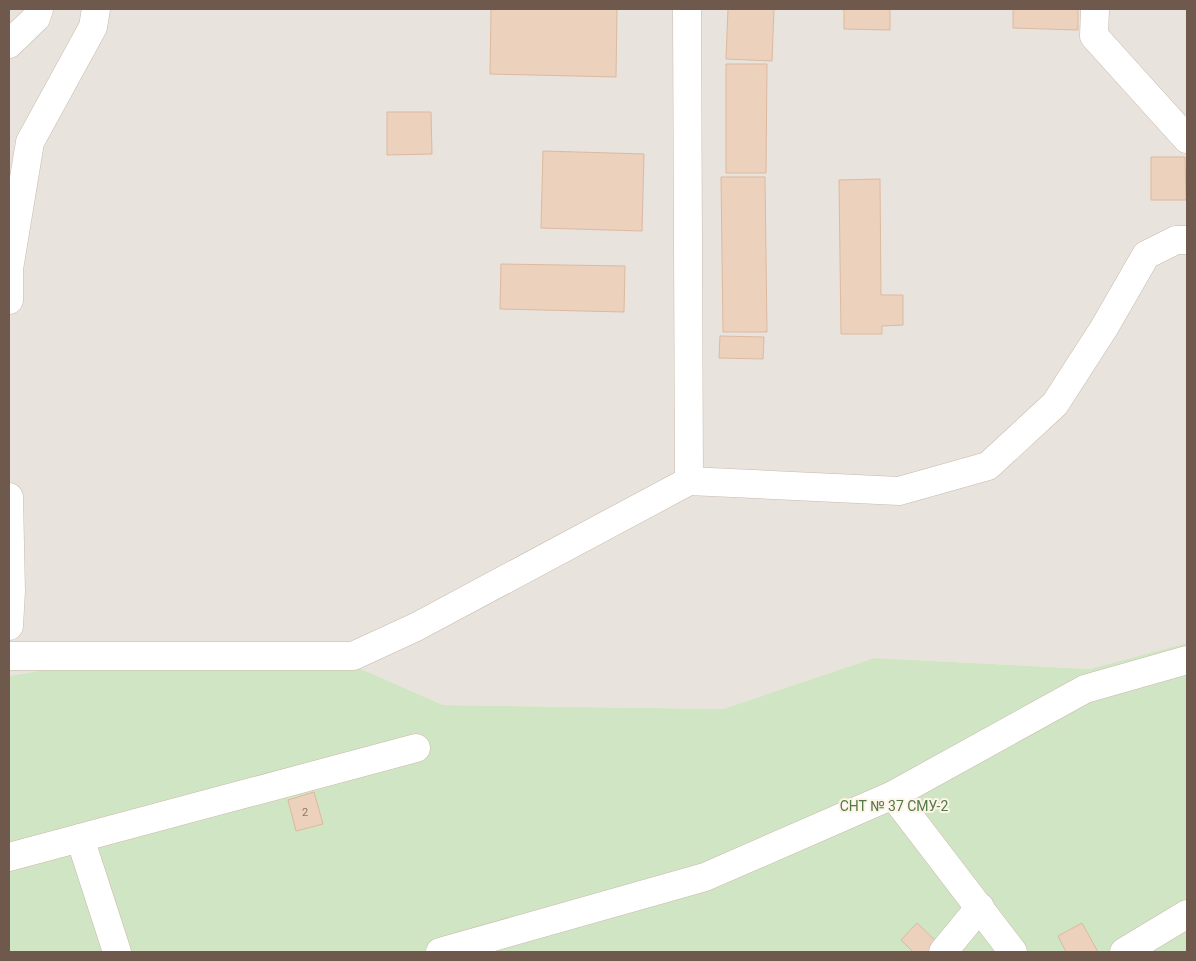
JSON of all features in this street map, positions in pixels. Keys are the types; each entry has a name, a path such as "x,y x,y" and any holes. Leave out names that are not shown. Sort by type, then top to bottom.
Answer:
{"lane":[{"path":"9,44 36,18 39,9"},
{"path":"9,300 10,269 30,142 93,27 96,9"},
{"path":"687,9 689,481"},
{"path":"1096,9 1094,36 1187,138"},
{"path":"9,656 353,656 416,627 689,481 899,491 988,466 1056,404 1104,328 1146,255 1176,240 1187,240"},
{"path":"9,497 11,591 9,626"},
{"path":"440,952 705,877 892,795 1085,689 1187,660"},
{"path":"9,857 416,748"},
{"path":"892,795 1013,952"},
{"path":"80,838 117,952"},
{"path":"943,952 980,907"},
{"path":"1124,952 1187,914"}],"shaded area":[{"path":"9,9 1187,9 1187,643 1090,669 874,658 723,709 443,705 352,665 74,665 9,676"}],"green space":[{"name":"СНТ № 37 СМУ-2","path":"1187,643 1187,952 9,952 9,676 74,665 352,665 443,705 723,709 874,658 1090,669"}],"building":[{"path":"491,9 617,9 616,77 490,74"},
{"path":"728,9 774,9 772,61 726,59"},
{"path":"844,9 890,9 890,30 844,29"},
{"path":"1013,9 1078,9 1078,30 1013,28"},
{"path":"726,64 767,64 766,173 726,173"},
{"path":"387,112 431,112 432,154 387,155"},
{"path":"543,151 644,154 642,231 541,228"},
{"path":"1151,157 1185,157 1186,200 1151,200"},
{"path":"721,177 765,177 767,332 723,332"},
{"path":"880,179 881,295 903,295 903,325 882,326 882,334 841,334 839,180"},
{"path":"501,264 625,266 624,312 500,309"},
{"path":"720,336 764,337 763,359 719,358"},
{"path":"314,792 323,824 296,831 288,800"},
{"path":"917,923 943,948 939,952 913,952 901,940"},
{"path":"1082,923 1098,952 1066,952 1058,936"}]}
